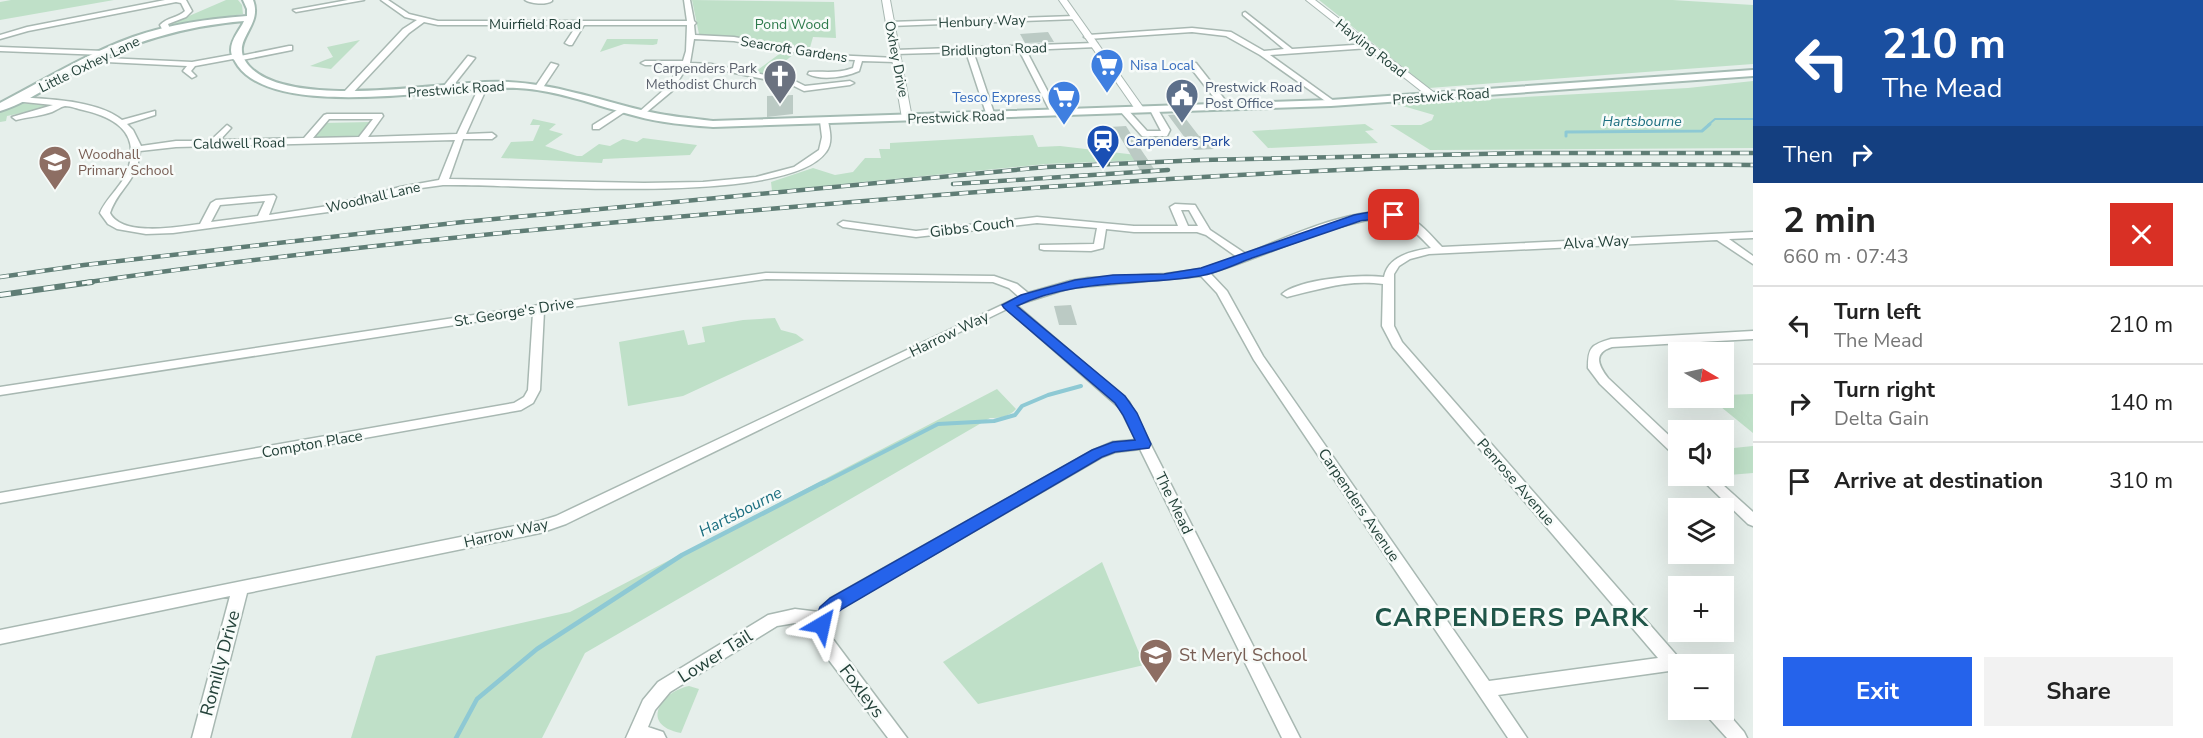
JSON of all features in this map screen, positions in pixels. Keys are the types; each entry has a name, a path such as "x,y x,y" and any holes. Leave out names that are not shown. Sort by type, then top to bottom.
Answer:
{"main road":[{"path":"237,57 236,44 252,18 253,9 248,0"},
{"name":"Little Oxhey Lane","path":"0,108 139,39 167,31 252,18"},
{"name":"Prestwick Road","path":"237,57 254,75 275,84 306,91 346,95 390,94 484,85 539,87 642,114 713,124 1331,103 1753,73"}],"street":[{"path":"0,38 27,29 176,0 183,1 189,11 184,16 166,23 164,25 167,31"},
{"path":"296,10 361,0"},
{"name":"Muirfield Road","path":"384,0 407,16 446,23 693,22"},
{"path":"528,0 549,1"},
{"path":"642,114 669,90 685,64 692,37 693,22 687,0"},
{"name":"Oxhey Drive","path":"886,0 908,118"},
{"path":"1063,0 1140,110"},
{"name":"Hayling Road","path":"1311,0 1432,96"},
{"path":"1245,14 1289,50"},
{"name":"Henbury Way","path":"890,24 1075,18"},
{"path":"346,95 406,30 422,20"},
{"path":"569,43 581,24"},
{"path":"1088,37 1192,30 1216,31 1242,40 1331,103"},
{"name":"Seacroft Gardens","path":"692,37 734,39 822,56 859,59 896,56"},
{"name":"Bridlington Road","path":"896,56 969,50 1094,45"},
{"path":"1263,54 1289,50 1369,46"},
{"path":"3,51 192,64 289,48"},
{"path":"1022,48 1055,113"},
{"path":"969,50 991,116"},
{"path":"446,89 471,58"},
{"path":"812,74 836,75 851,71 856,69 859,59"},
{"path":"645,63 716,67 795,83 804,88 850,83"},
{"path":"192,64 187,71 192,76"},
{"path":"539,87 554,65"},
{"path":"1193,65 1226,107"},
{"path":"443,182 460,136 484,85"},
{"path":"17,99 64,103 99,111 122,123 134,137 137,149"},
{"name":"Little Oxhey Lane","path":"16,117 49,110 64,103"},
{"path":"596,127 625,109"},
{"path":"1124,111 1145,134 1164,134 1166,130 1154,110"},
{"path":"122,123 152,113"},
{"name":"Caldwell Road","path":"306,141 327,117 379,116 360,140"},
{"name":"Woodhall Lane","path":"137,149 133,170 107,206 105,213 110,221 119,227 135,230 204,226 328,209 443,182 616,186 771,178 801,168 823,152 826,144 824,121"},
{"path":"212,144 227,128"},
{"name":"Caldwell Road","path":"137,149 167,145 492,136"},
{"path":"204,226 216,203 271,197 262,219"},
{"name":"Gibbs Couch","path":"1184,228 1175,207 1192,207 1205,230 1244,257"},
{"name":"Harrow Way","path":"0,637 513,533 561,520 1026,297 1075,283 1113,279 1164,278 1203,272 1358,218 1381,214 1405,219 1439,250"},
{"name":"Gibbs Couch","path":"843,224 916,234 1037,220 1148,229 1205,230"},
{"path":"1044,247 1091,248 1099,246 1102,225"},
{"name":"Alva Way","path":"1439,250 1753,235"},
{"path":"1718,236 1753,261"},
{"path":"1287,294 1342,279 1370,278 1388,281 1391,269 1401,260 1420,252 1439,250"},
{"name":"Carpenders Avenue","path":"1203,272 1222,291 1248,343 1518,738"},
{"name":"St. George's Drive","path":"0,391 705,283 787,275 994,279 1013,286 1026,297"},
{"name":"Penrose Avenue","path":"1388,281 1388,326 1397,344 1668,657"},
{"name":"The Mead","path":"1009,305 1120,399 1130,413 1291,738"},
{"name":"Compton Place","path":"0,498 517,407 529,400 534,390 539,308"},
{"path":"1668,442 1604,381 1594,368 1593,353 1599,347 1611,343 1753,335"},
{"path":"823,619 836,603 1097,454 1113,447 1144,444"},
{"path":"1716,486 1753,520"},
{"name":"Romilly Drive","path":"201,738 240,589"},
{"name":"Lower Tail","path":"637,735 649,705 664,687 766,623 795,616 823,619"},
{"name":"Foxleys","path":"823,619 821,630 825,642 898,738"},
{"path":"1484,689 1668,667"},
{"path":"1722,720 1738,738"},
{"path":"637,735 657,738"}],"green space":[{"path":"11,0 114,0 0,20 0,2"},
{"path":"226,0 238,0 242,5 243,14 169,26 175,22"},
{"name":"Pond Wood","path":"692,0 834,2 836,38 813,37 809,51 740,38 699,34"},
{"path":"1319,0 1673,0 1753,5 1753,64 1429,88"},
{"path":"607,39 658,39 657,44 653,45 624,44 600,52"},
{"path":"360,40 331,69 310,66 333,57 327,47"},
{"path":"782,52 794,54 768,75 755,72"},
{"path":"1753,81 1753,148 1430,150 1390,125 1421,125 1432,120 1434,115 1396,104 1688,88"},
{"path":"21,103 55,106 7,116 6,121 0,122 0,112"},
{"path":"533,119 556,124 549,130 563,134 545,146 577,156 582,156 599,144 610,146 623,139 637,142 643,138 697,145 690,155 603,159 602,163 501,158 511,142 533,141 540,125 530,125"},
{"path":"371,122 358,137 310,139 323,123"},
{"path":"1365,124 1374,130 1365,131 1378,143 1268,148 1252,131"},
{"path":"1033,135 1038,147 1060,146 1145,156 1148,160 1046,164 772,191 771,182 813,168 835,175 853,172 865,158 881,158 879,149 890,149 890,143"},
{"path":"775,318 781,330 796,334 804,340 683,396 628,406 619,342 684,330 688,345 705,342 702,327 743,320"},
{"path":"997,389 1016,409 1010,414 990,418 585,653 542,738 351,738 376,656 570,612"},
{"path":"1753,394 1753,433 1722,408 1734,408 1734,395"},
{"path":"1753,446 1753,473 1734,474 1734,448"},
{"path":"1102,562 1144,665 978,704 943,662"},
{"path":"689,686 699,689 681,733 668,729 660,723 659,708 670,694"}],"building":[{"path":"1048,32 1054,42 1025,43 1020,34"},
{"name":"Carpenders Park Methodist Church","path":"793,95 793,114 767,117 767,96"},
{"path":"1182,114 1199,136 1204,136 1214,149 1194,150 1168,115"},
{"path":"1126,126 1154,169 1140,170 1120,137 1115,138 1109,127"},
{"path":"1071,305 1077,325 1059,325 1054,306"}],"waterway":[{"name":"Hartsbourne","path":"1708,125 1715,119 1753,119"},
{"name":"Hartsbourne","path":"1566,136 1566,132 1702,131 1710,124"},
{"name":"Hartsbourne","path":"821,484 938,424 994,421 1015,415 1022,406 1048,395 1081,386"},
{"name":"Hartsbourne","path":"456,738 477,699 537,649 682,555 824,482"}],"railway":[{"path":"0,277 84,265 463,222 1046,167 1202,160 1525,153 1753,153"},
{"path":"82,283 253,260 511,232 1054,186 1392,168 1753,165"},
{"path":"953,184 1168,170"},
{"path":"0,295 92,282"}],"place":[{"name":"Nisa Local","path":"1107,94"},
{"name":"Carpenders Park Methodist Church","path":"780,105"},
{"name":"Prestwick Road Post Office","path":"1182,124"},
{"name":"Tesco Express","path":"1064,126"},
{"name":"Carpenders Park","path":"1103,170"},
{"name":"Woodhall Primary School","path":"55,191"},
{"name":"St Meryl School","path":"1156,684"}],"district":[{"name":"CARPENDERS PARK","path":"1512,617"}],"route":[{"path":"822,625 827,612 836,603 1097,454 1113,447 1144,444 1130,413 1120,399 1009,305 1026,297 1075,283 1130,278 1164,278 1203,272 1358,218 1373,214 1394,215"}]}
